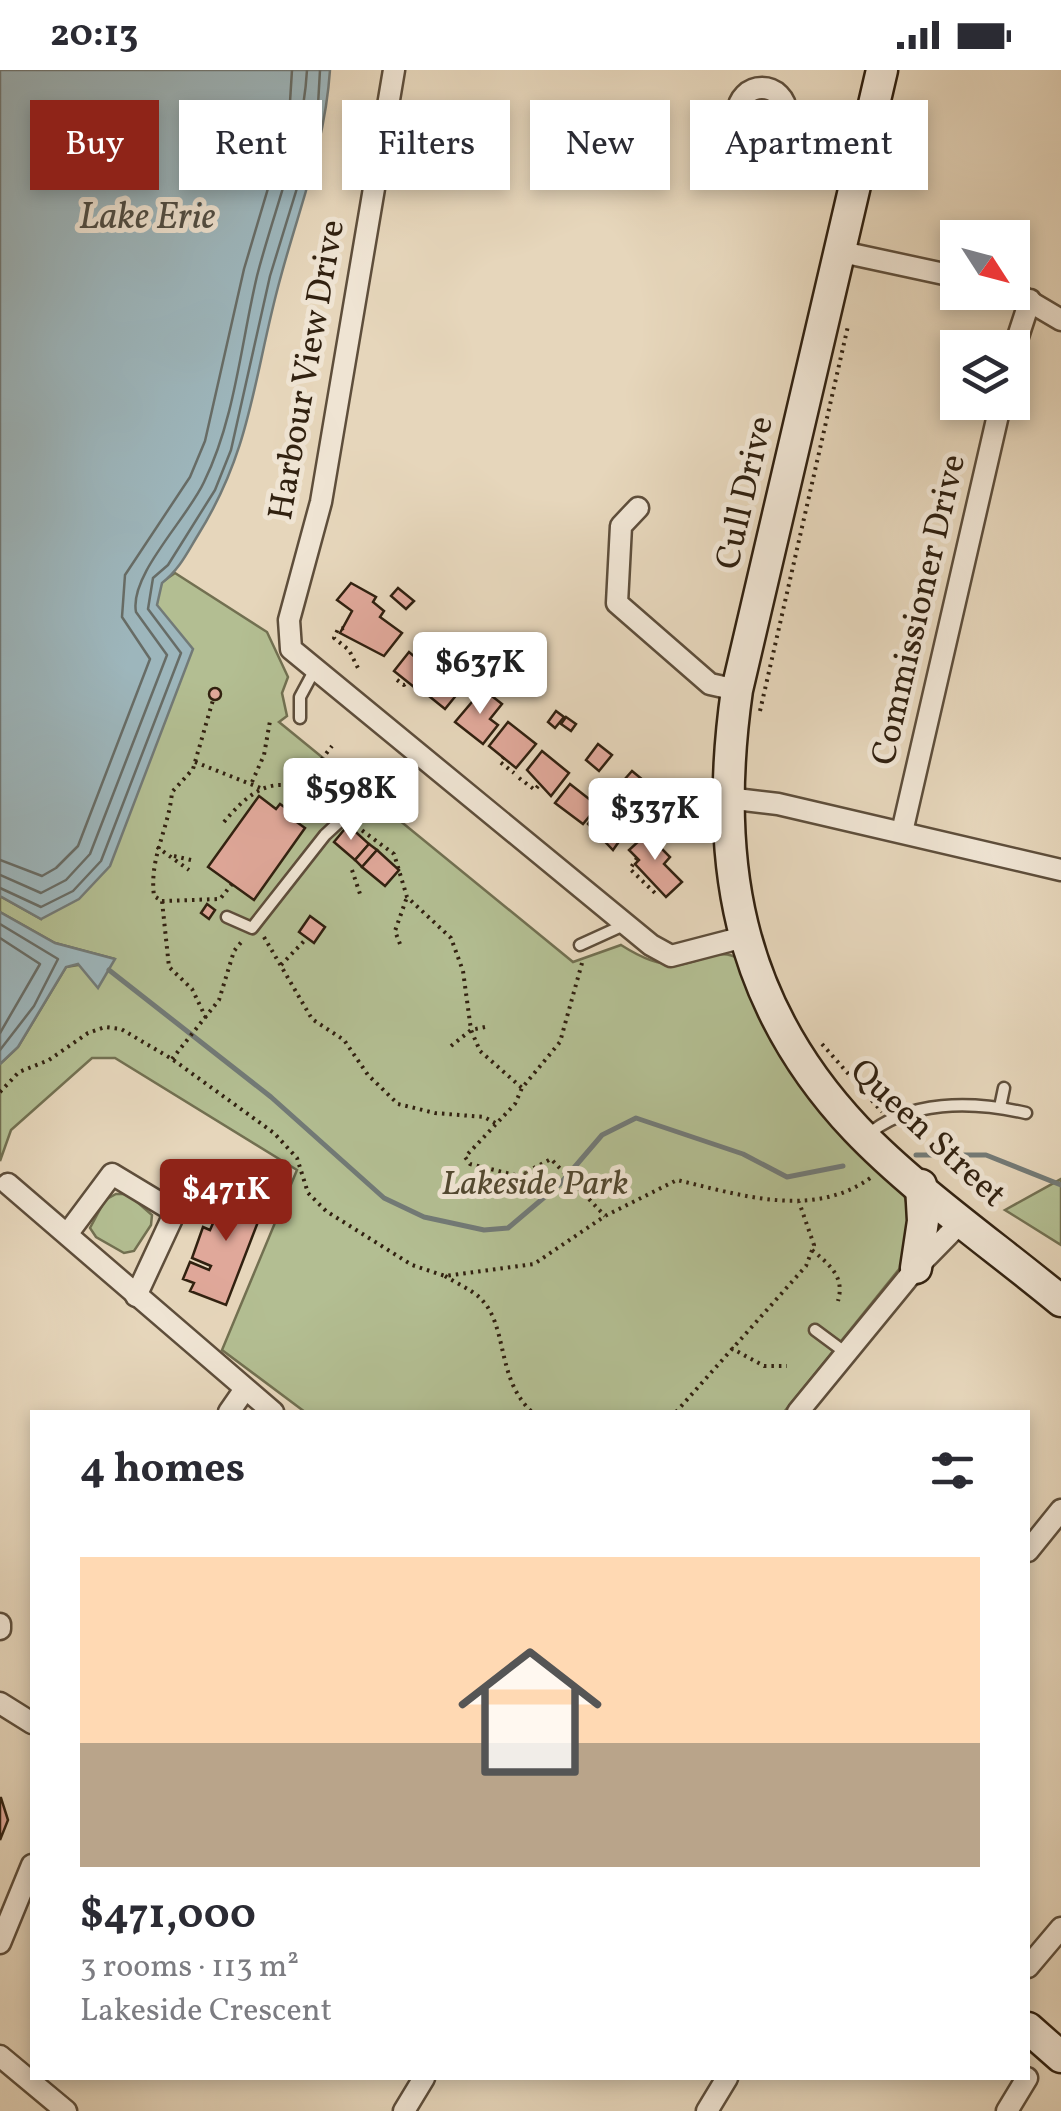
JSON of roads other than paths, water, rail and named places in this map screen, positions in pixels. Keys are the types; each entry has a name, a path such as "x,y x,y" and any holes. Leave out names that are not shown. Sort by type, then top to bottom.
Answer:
{"street":[{"name":"Harbour View Drive","path":"314,672 291,650 288,620 321,502 394,70"},
{"name":"Cull Drive","path":"872,100 882,70"},
{"name":"Cull Drive","path":"744,937 730,877 727,798 738,690 842,252 848,190"},
{"path":"842,252 940,272"},
{"path":"1030,301 1061,320"},
{"name":"Commissioner Drive","path":"902,832 997,420"},
{"path":"638,508 622,526 617,603 710,684 738,690"},
{"path":"314,672 625,924 671,956 744,937"},
{"path":"727,798 778,804 1061,870"},
{"name":"Queen Street","path":"744,937 793,1048 824,1093 871,1128 921,1185 1061,1301"},
{"path":"68,1232 112,1174 175,1212 136,1296"},
{"path":"8,1184 271,1410"},
{"path":"916,1268 923,1221 921,1185"},
{"path":"800,1410 916,1268 964,1220"},
{"path":"230,1410 245,1389"},
{"path":"1030,1549 1061,1510"},
{"path":"0,1702 30,1722"},
{"path":"0,1943 5,1914 30,1869"},
{"path":"1030,1965 1061,1928"},
{"path":"1030,2072 1045,2044"},
{"path":"0,2056 66,2111"},
{"path":"404,2111 423,2080"},
{"path":"707,2111 725,2080"},
{"path":"1007,2111 1025,2080"}],"lane":[{"path":"300,718 300,696 314,672"},
{"path":"227,917 252,928 295,869 380,784"},
{"path":"580,945 625,924"},
{"path":"1000,1107 1004,1088"},
{"path":"871,1128 904,1114 938,1106 1000,1107 1026,1113"},
{"path":"815,1330 846,1354"}],"water":[{"name":"Lake Erie","path":"0,70 330,70 322,123 322,100 179,100 179,190 305,190 230,471 182,561 162,583 157,605 193,649 110,866 79,899 41,919 0,896"},
{"path":"0,912 55,943 115,959 98,988 78,964 66,967 18,1047 0,1064"}],"waterway":[{"path":"109,970 271,1097 384,1198 424,1217 484,1230 508,1228 560,1184 602,1135 636,1118 743,1154 787,1177 843,1166"},
{"path":"916,1155 986,1155 1061,1185"}],"park label":[{"name":"Lakeside Park","path":"535,1185"}]}
